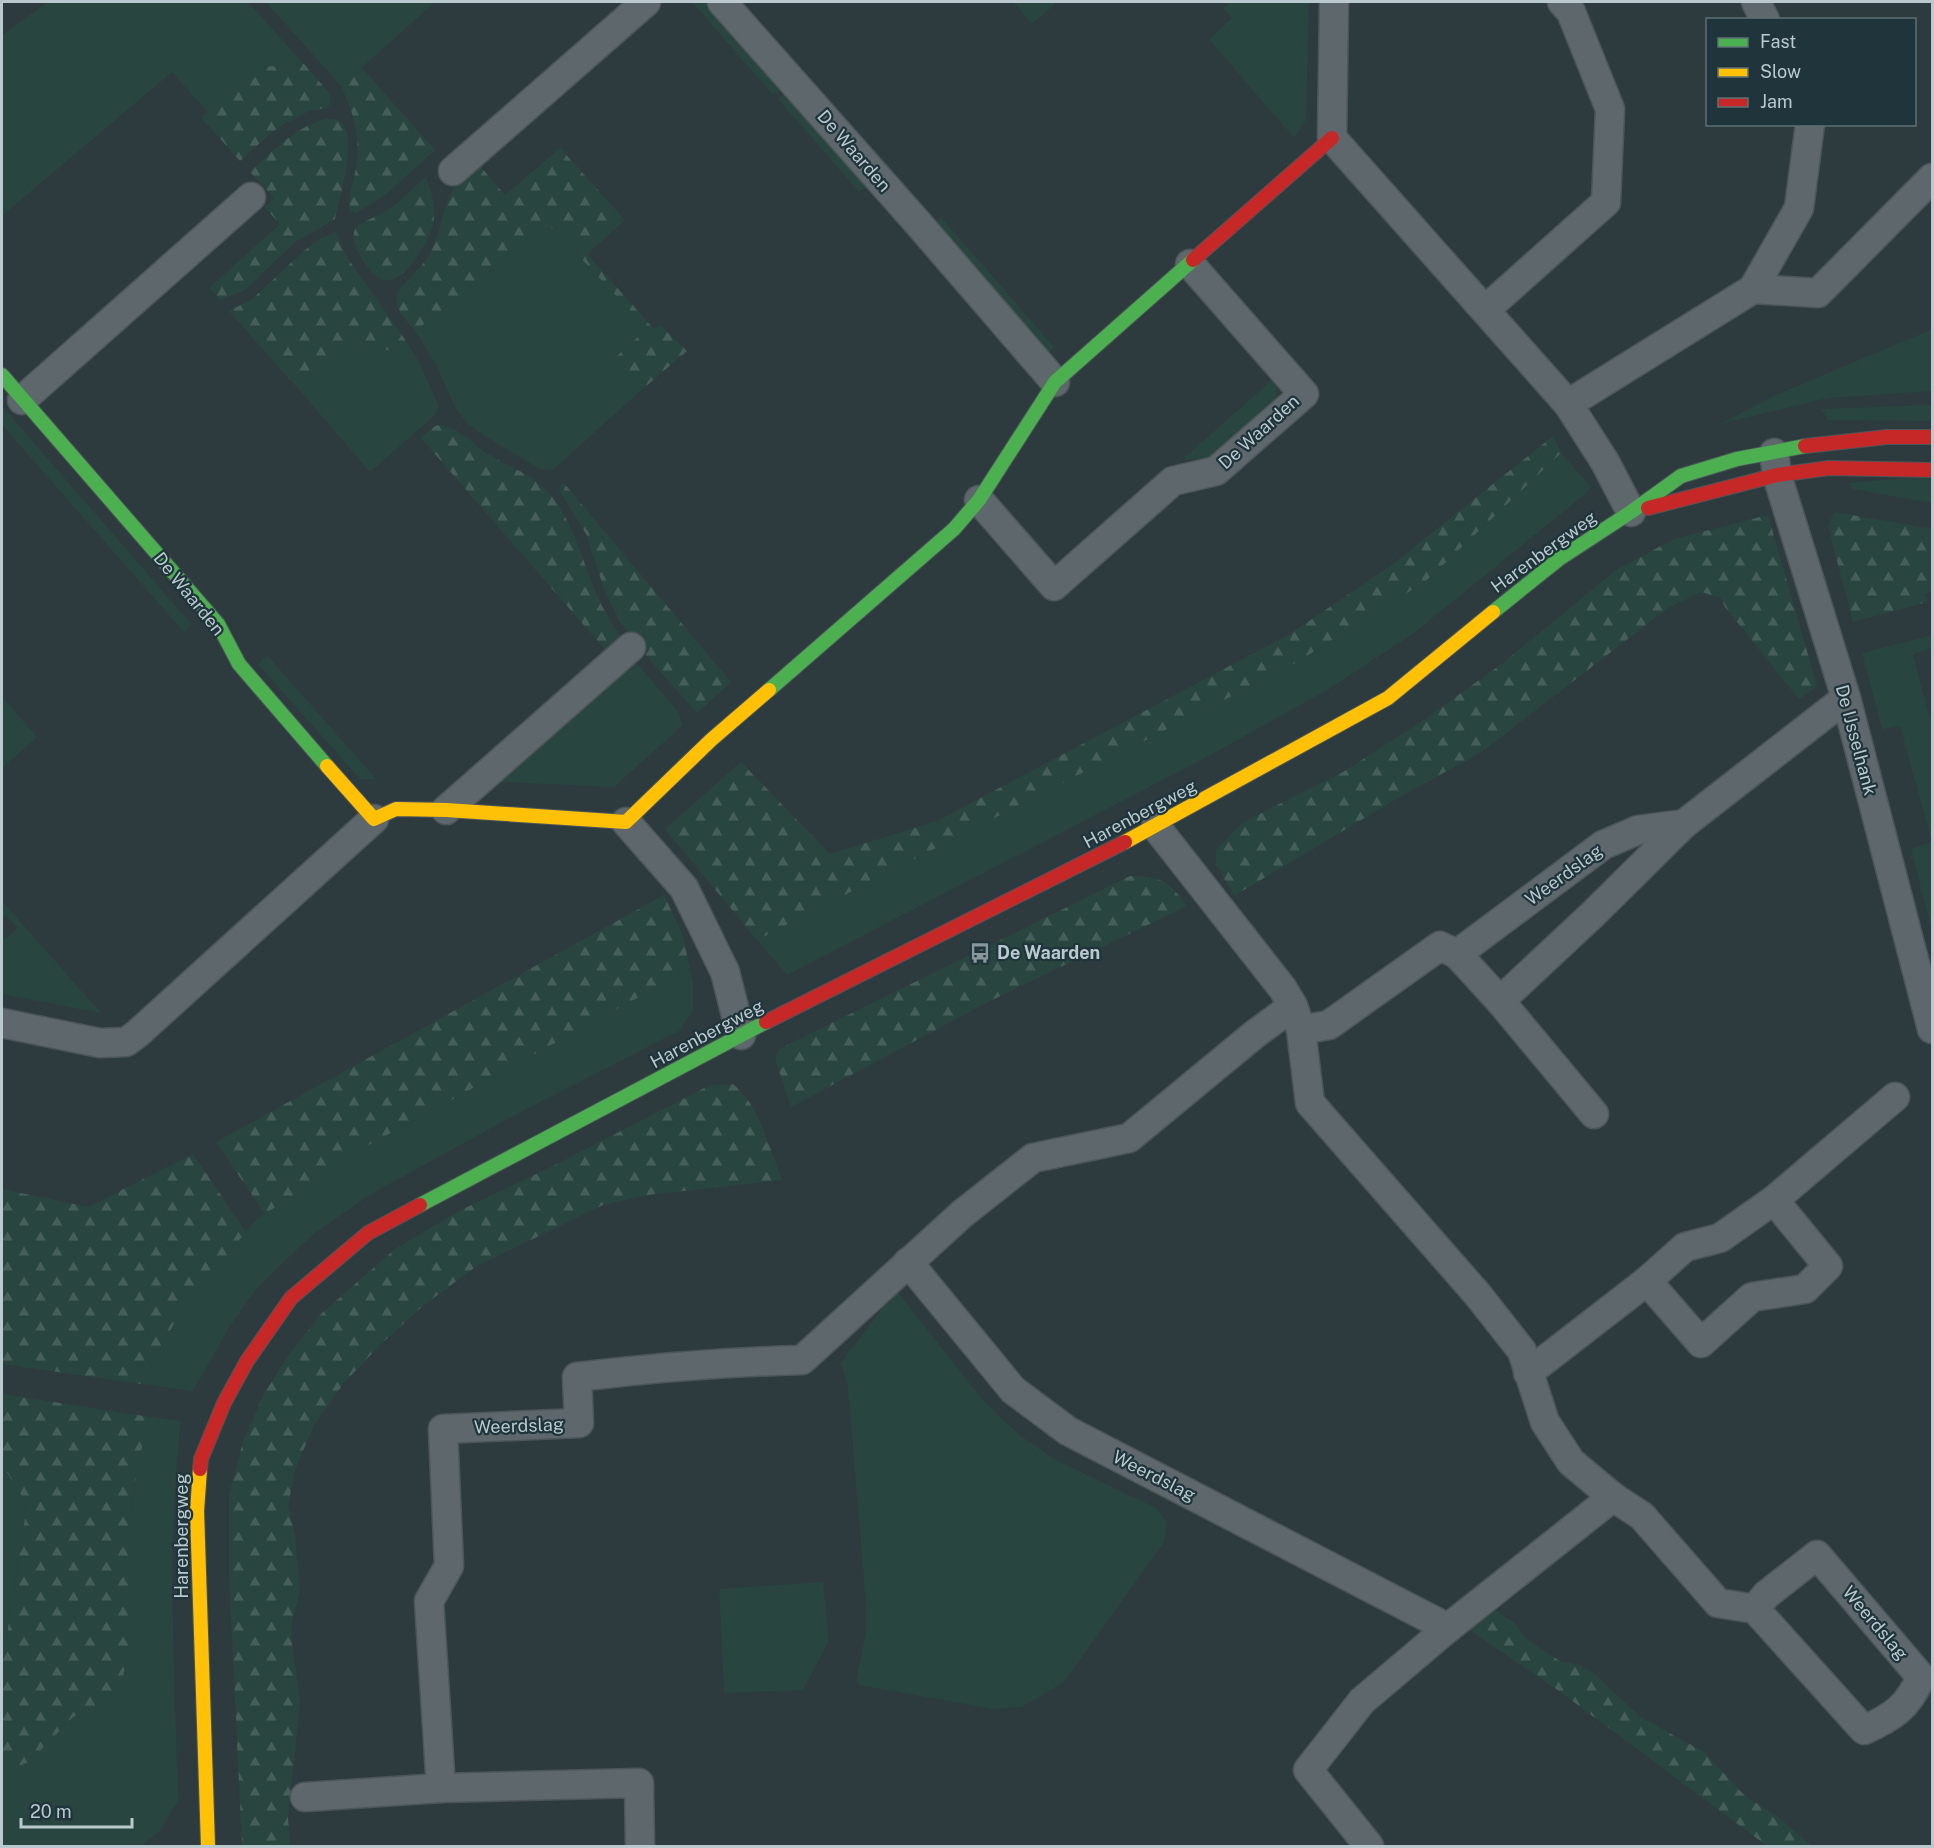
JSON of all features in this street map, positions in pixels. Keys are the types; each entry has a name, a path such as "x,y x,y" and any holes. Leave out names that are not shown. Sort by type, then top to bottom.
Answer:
{"street":[{"path":"453,171 646,2"},
{"name":"De Waarden","path":"722,2 1055,382"},
{"path":"1334,2 1332,138 1568,404 1605,462 1631,512"},
{"path":"1485,310 1606,202 1610,109 1571,12 1562,2"},
{"path":"1756,2 1764,18"},
{"path":"1568,404 1753,289 1799,208 1810,126"},
{"path":"626,822 711,740 954,529 979,500 1055,382 1332,138"},
{"path":"1753,289 1818,293 1932,178"},
{"path":"22,400 252,197"},
{"name":"De Waarden","path":"979,500 1054,586 1173,481 1216,471 1304,394 1190,264"},
{"name":"De Waarden","path":"2,375 218,624 239,664 375,819"},
{"name":"Harenbergweg","path":"1631,512 1775,463 1818,444 1887,437 1932,437"},
{"name":"Harenbergweg","path":"208,1846 197,1510 201,1459 224,1403 247,1361 291,1298 369,1233 741,1035 1156,827 1388,698 1559,559 1681,476 1737,459 1829,468 1932,470"},
{"name":"De IJsselhank","path":"1775,463 1846,698 1932,1029"},
{"path":"446,810 631,647"},
{"path":"1500,1001 1592,915 1684,824 1846,698"},
{"path":"2,1023 100,1043 126,1042 375,819 396,809 446,810 626,822 684,888 725,972 741,1035"},
{"name":"Weerdslag","path":"441,1788 429,1601 449,1566 443,1429 579,1423 577,1377 661,1367 802,1360 962,1214 1032,1158 1129,1138 1255,1034 1297,1018 1329,1025 1440,946 1457,954 1603,844 1638,830 1684,824"},
{"path":"1156,827 1283,989 1297,1018 1310,1103 1478,1295 1522,1351 1545,1422 1571,1462 1613,1497 1642,1515 1718,1603 1755,1609"},
{"path":"1457,954 1500,1001 1594,1114"},
{"path":"1528,1373 1647,1281 1685,1247 1720,1238 1774,1200 1895,1097"},
{"path":"1647,1281 1701,1342 1752,1297 1804,1289 1828,1266 1774,1200"},
{"name":"Weerdslag","path":"908,1262 1013,1390 1068,1431 1448,1628"},
{"path":"1370,1846 1308,1770 1362,1701 1448,1628 1613,1497"},
{"name":"Weerdslag","path":"1817,1555 1921,1677 1913,1696 1888,1720 1864,1730 1755,1609 1766,1595 1817,1555"},
{"path":"304,1797 441,1788 639,1783 640,1846"}],"green space":[{"path":"48,2 248,2 304,64 259,67 207,112 172,72 2,216 2,35"},
{"path":"266,2 435,2 341,86"},
{"path":"692,2 705,2 781,88 773,95"},
{"path":"1013,2 1058,2 1032,24"},
{"path":"1230,2 1309,2 1306,120 1294,138 1209,39 1232,18 1223,8"},
{"path":"304,64 330,94 330,104 326,108 309,111 286,123 271,133 240,161 201,117 259,67"},
{"path":"361,67 435,150 384,196 356,213 350,211 350,195 356,168 357,136 350,106 341,86"},
{"path":"785,93 867,186 859,192 778,99"},
{"path":"325,119 339,121 345,128 348,139 344,183 335,219 295,242 245,290 220,300 209,288 280,224 264,207 274,198 250,172 294,134"},
{"path":"560,148 625,220 587,254 654,329 660,325 687,351 637,394 609,363 647,329 578,255 575,238 565,228 555,227 546,230 415,331 397,305 397,295 432,250 448,200 458,183 480,166 505,195"},
{"path":"426,177 434,212 429,236 417,258 401,275 392,280 383,280 372,272 361,257 354,241 356,228 388,210"},
{"path":"941,217 1054,347 1047,354 933,223"},
{"path":"555,227 565,228 575,238 578,255 648,329 609,363 637,394 554,469 541,470 467,423 456,409 436,365 415,331 546,230"},
{"path":"336,232 346,256 419,362 374,345 347,346 327,370 301,392 229,311 251,300 318,240"},
{"path":"1932,329 1932,391 1828,398 1720,424 1776,395"},
{"path":"374,345 419,362 438,404 438,410 370,472 301,392 327,370 347,346"},
{"path":"1273,379 1278,392 1272,405 1211,458 1185,460 1185,457"},
{"path":"1932,405 1932,421 1828,420 1821,409"},
{"path":"2,406 192,625 184,632 2,425"},
{"path":"440,425 458,432 486,453 529,476 553,497 570,525 601,604 622,640 608,653 421,438 435,426"},
{"path":"1553,436 1561,453 1426,581 1294,664 757,940 665,829 741,762 830,854 937,821 1290,634 1393,564"},
{"path":"1561,453 1591,487 1584,495 1414,633 1329,689 1207,757 787,975 757,940 1294,664 1426,581"},
{"path":"1932,476 1932,503 1853,489 1848,483"},
{"path":"562,481 731,682 697,713 634,642 618,617 605,592 586,534 559,490"},
{"path":"1834,512 1932,529 1932,592 1925,594 1927,602 1853,622 1828,526"},
{"path":"1768,515 1817,686 1799,699 1725,607 1721,598 1701,592 1668,608 1483,751 1393,801 1234,896 1216,864 1216,850 1242,823 1343,772 1419,723 1503,663 1616,570 1674,539"},
{"path":"1932,637 1932,648 1913,654 1932,727 1932,842 1900,726 1882,729 1862,653"},
{"path":"267,655 376,779 360,779 258,664"},
{"path":"635,661 679,713 682,726 614,787 500,782"},
{"path":"2,697 37,737 2,768"},
{"path":"1932,842 1932,931 1911,849"},
{"path":"1130,876 1149,877 1163,882 1175,891 1187,906 988,1002 791,1107 775,1059 779,1049"},
{"path":"664,895 683,936 690,969 367,1146 265,1214 216,1142"},
{"path":"2,901 101,1013 2,994 2,935 5,939 18,928 6,915 2,919"},
{"path":"690,969 693,982 693,1011 679,1031 515,1115 371,1194 315,1233 253,1293 230,1326 193,1391 141,1384 183,1307 254,1222 278,1203 367,1146"},
{"path":"733,1084 750,1103 757,1115 782,1180 648,1195 603,1205 477,1266 424,1305 380,1345 344,1383 314,1425 295,1470 288,1506 295,1535 300,1591 292,1621 291,1636 300,1701 288,1818 290,1846 242,1846 229,1575 229,1495 243,1441 265,1392 288,1356 321,1314 395,1249 459,1211 557,1164 710,1085"},
{"path":"193,1154 246,1232 183,1307 141,1384 2,1364 2,1189 88,1207"},
{"path":"896,1290 982,1399 1016,1432 1052,1458 1158,1509 1167,1524 1164,1542 1064,1682 1022,1707 993,1709 859,1685 856,1681 866,1632 866,1603 848,1388 841,1363"},
{"path":"2,1394 150,1417 138,1464 133,1500 129,1628 124,1674 118,1696 73,1717 29,1762 2,1772 2,1667 27,1505 2,1464"},
{"path":"150,1417 181,1421 176,1468 173,1563 178,1801 159,1832 141,1846 2,1846 2,1772 29,1761 73,1717 118,1695 132,1511 138,1459"},
{"path":"2,1464 27,1505 2,1667"},
{"path":"823,1582 829,1641 803,1690 724,1693 719,1589"},
{"path":"1493,1608 1514,1623 1528,1640 1560,1661 1579,1665 1596,1675 1639,1716 1704,1752 1743,1794 1778,1817 1812,1846 1767,1846 1559,1691 1468,1629"}],"traffic: fast":[{"path":"769,690 954,529 979,500 1055,382 1193,260"},
{"path":"2,375 218,624 239,664 327,766"},
{"path":"1493,612 1559,559 1681,476 1737,459 1805,446"},
{"path":"420,1205 766,1022"}],"traffic: slow":[{"path":"1125,842 1388,698 1493,612"},
{"path":"327,766 374,819 396,809 446,810 626,822 711,740 769,690"},
{"path":"200,1469 197,1511 208,1846"}],"traffic: jam":[{"path":"1193,260 1332,138"},
{"path":"1805,446 1887,437 1932,437"},
{"path":"1648,508 1777,475 1829,468 1932,470"},
{"path":"766,1022 1125,842"},
{"path":"200,1469 201,1459 224,1403 247,1361 291,1298 368,1233 420,1205"}],"place":[{"name":"De Waarden","path":"980,953"}]}
